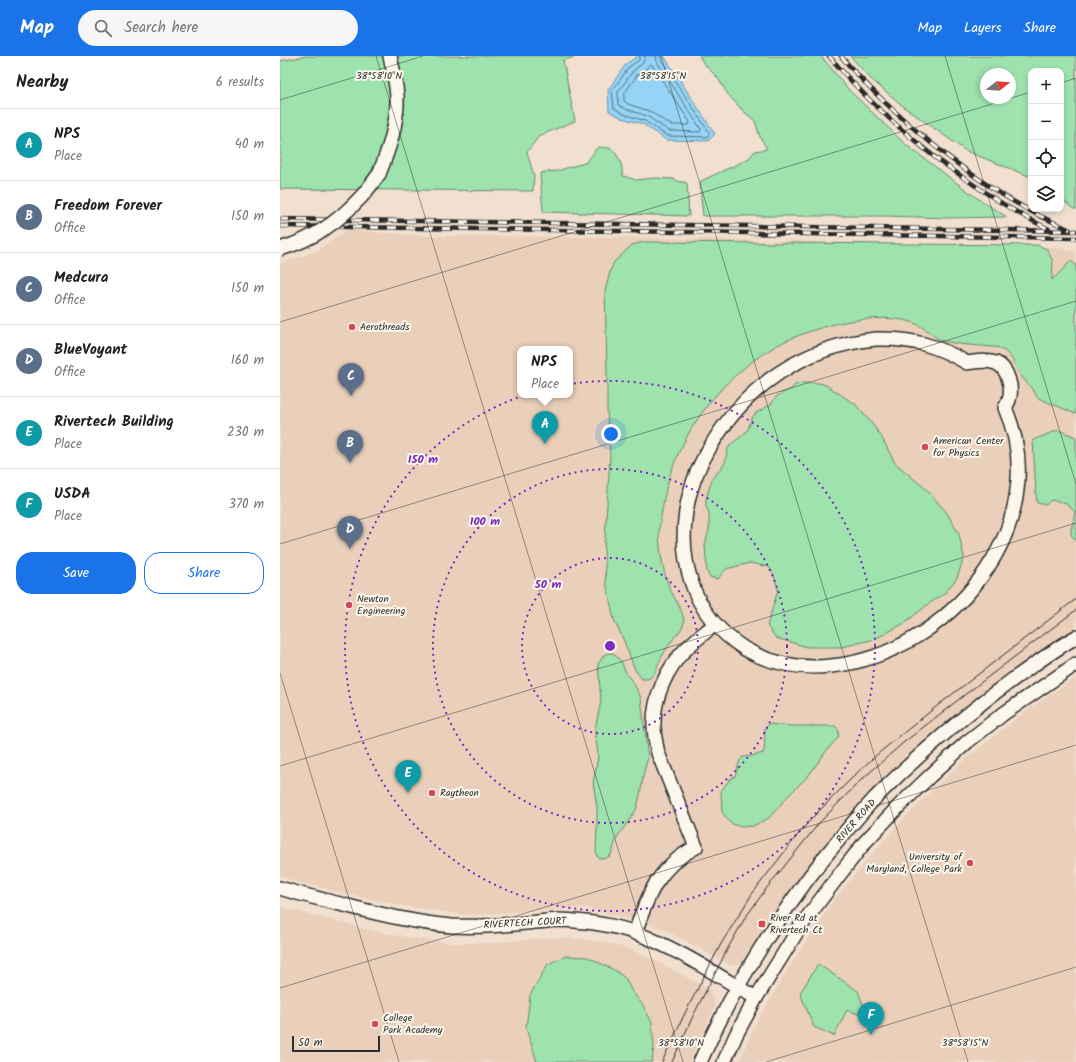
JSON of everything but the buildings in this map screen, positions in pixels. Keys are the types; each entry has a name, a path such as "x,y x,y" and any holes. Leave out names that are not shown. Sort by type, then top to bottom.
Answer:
{"street":[{"path":"280,250 318,234 332,224 363,195 379,174 393,134 396,115 397,96 390,56"},
{"path":"876,339 902,339 928,344 967,363 978,360 997,364 1004,371 1010,380 1010,399 1005,408 1012,426 1018,454 1016,499 1005,535 994,558 966,597 944,618 924,633 881,655 849,664 820,667 792,665 765,658 740,646 715,624 703,608 689,574 686,563 684,540 685,516 694,480 706,452 736,410 762,385 784,370 814,354 843,344 876,339"},
{"path":"635,933 644,907 657,880 674,861 685,852 696,847 658,753 655,739 655,710 665,680 674,664 686,648 715,624"},
{"name":"RIVER ROAD","path":"700,1062 711,1036 738,987 772,931 808,878 875,798 918,757 972,710 1016,677 1076,637"},
{"name":"RIVER ROAD","path":"724,1062 736,1035 756,998 800,927 865,842 898,806 979,733 1003,714 1076,664"},
{"name":"RIVERTECH COURT","path":"280,888 377,913 431,924 472,926 572,920 598,924 635,933 660,944 692,960 756,998"}],"shaded area":[{"path":"347,230 428,236 613,237 1055,247 1076,252 1076,631 1055,644 969,705 942,728 858,810 749,958 738,965 730,965 661,928 587,908 466,915 409,907 350,895 290,880 280,875 280,263 318,250"},
{"name":"University of Maryland, College Park","path":"1076,677 1076,1062 739,1062 753,1028 792,962 833,901 871,855 925,797 968,757 1023,713"},
{"path":"280,907 383,933 454,943 490,943 546,938 567,938 609,943 648,957 710,989 715,1007 689,1062 280,1062"}],"green space":[{"path":"306,56 576,56 563,60 575,121 539,136 527,152 534,176 533,191 280,189 280,61"},
{"path":"699,56 821,56 849,90 905,144 977,198 1007,217 703,216 700,188 701,181 742,162 749,158 755,151 767,149 760,137 755,121 742,110 727,93 717,77 705,65"},
{"path":"850,56 1076,56 1076,209 1073,209 1064,201 1064,68 1028,68 1028,176 966,151 904,107 871,79"},
{"path":"599,147 609,148 614,151 620,160 623,176 636,180 654,178 674,179 687,183 689,216 543,212 540,174 544,172 558,171 585,163"},
{"path":"644,242 1037,245 1047,249 1053,262 1052,280 1071,261 1076,265 1076,414 1038,398 1021,376 1009,355 1000,348 945,341 934,336 917,324 906,321 885,318 843,322 805,333 776,346 754,360 734,376 716,395 686,438 675,462 667,486 659,532 663,566 671,590 682,612 684,624 664,653 651,677 648,679 642,679 635,670 614,620 606,581 604,552 610,456 607,411 605,291 614,262 632,245"},
{"path":"801,383 819,383 826,385 855,404 881,436 895,463 927,490 947,513 959,534 964,557 957,578 944,594 903,624 875,639 842,647 807,647 776,638 767,626 778,590 774,575 769,567 750,563 726,569 718,579 710,577 707,572 705,545 709,530 709,513 706,507 706,499 712,479 725,463 727,451 730,445 744,434 756,413 770,405 778,395"},
{"path":"1058,430 1076,437 1076,540 1071,535 1075,512 1065,503 1051,500 1046,505 1037,503 1033,440"},
{"path":"613,653 621,661 627,675 634,684 641,698 648,758 644,770 637,807 618,836 610,856 604,859 598,858 596,852 597,807 593,783 598,757 595,729 601,701 598,664 604,655"},
{"path":"769,724 791,726 835,726 839,731 838,738 827,750 809,775 769,818 753,826 741,827 730,823 722,812 721,791 729,780 735,776 740,760 743,757 763,753 765,728"},
{"path":"566,956 588,957 616,971 626,979 631,990 642,1004 652,1022 654,1046 652,1062 537,1062 526,1028 530,995 548,964"},
{"path":"818,964 858,991 863,1005 858,1014 847,1010 834,1036 814,1027 800,993"}],"water":[{"path":"638,56 664,56 715,134 708,141 666,140 643,124 622,118 609,111 608,90 626,64"}],"tram line":[{"path":"662,1062 685,1013 721,944 752,894 811,819 880,752 1076,599"},
{"path":"672,1062 693,1016 745,918 766,889 819,823 860,781 903,743 1076,610"}],"railway":[{"path":"829,56 872,102 930,154 995,199 1049,229"},
{"path":"841,56 873,91 894,111 926,139 978,179 1034,213 1070,230"},
{"path":"280,219 1076,231"},
{"path":"280,226 1076,238"}],"place":[{"name":"Aerothreads","path":"352,327"},
{"name":"Medcura","path":"351,396"},
{"name":"NPS","path":"545,444"},
{"name":"American Center for Physics","path":"925,447"},
{"name":"Freedom Forever","path":"350,463"},
{"name":"BlueVoyant","path":"350,549"},
{"name":"Newton Engineering","path":"349,605"},
{"name":"Rivertech Building","path":"408,793"},
{"name":"Raytheon","path":"432,793"},
{"name":"University of Maryland, College Park","path":"970,863"},
{"name":"River Rd at Rivertech Ct","path":"762,924"},
{"name":"College Park Academy","path":"375,1024"},
{"name":"USDA","path":"871,1035"}]}
